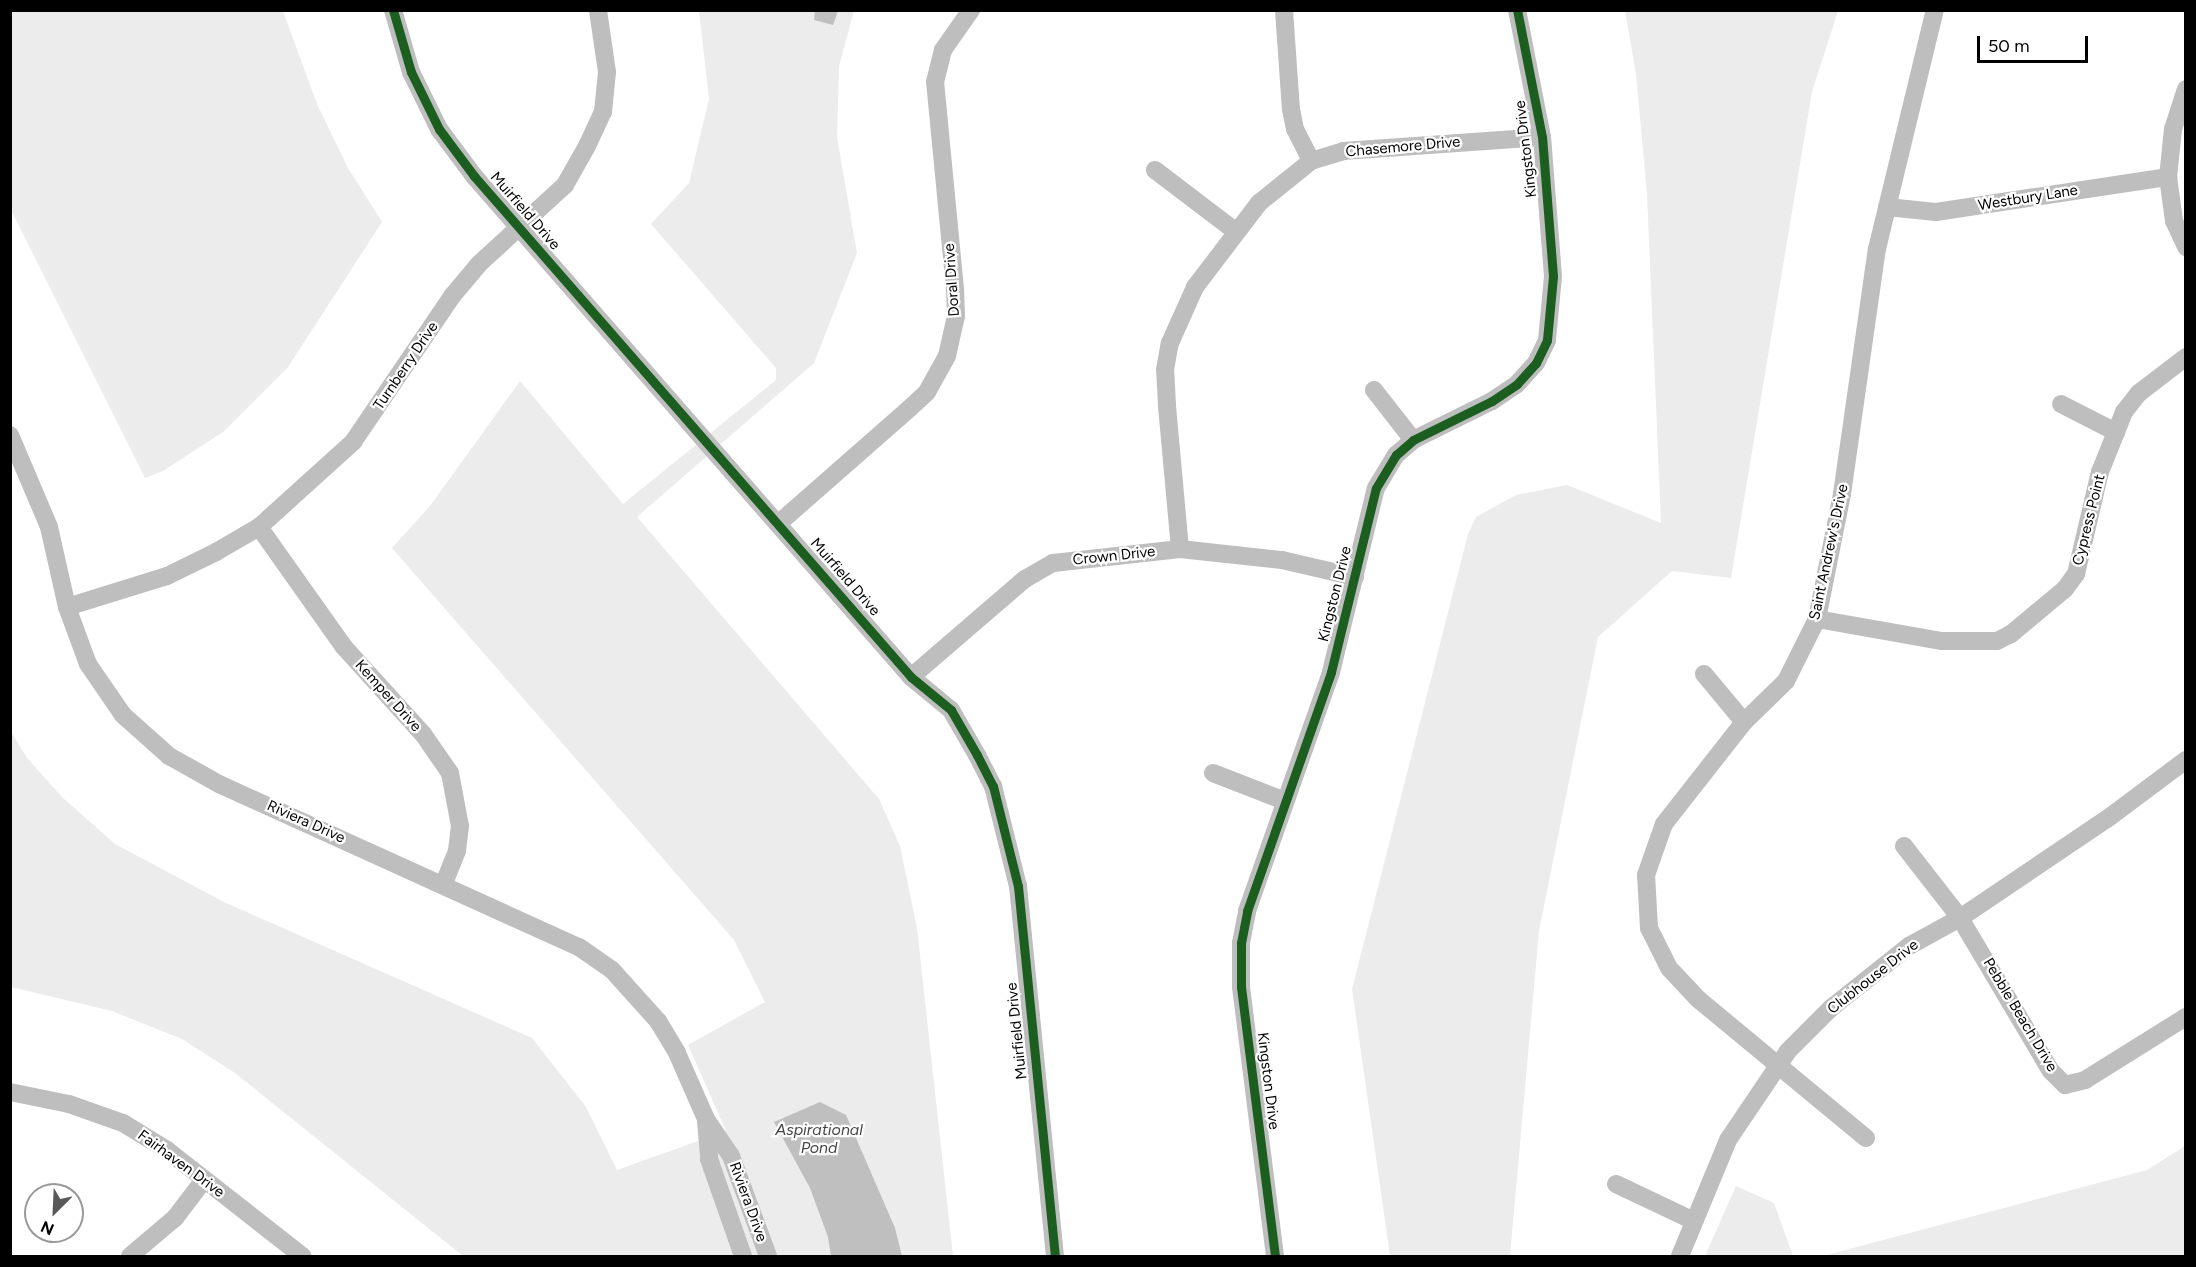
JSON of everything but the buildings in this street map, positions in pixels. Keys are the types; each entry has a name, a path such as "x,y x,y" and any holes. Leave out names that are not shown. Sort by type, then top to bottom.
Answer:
{"street":[{"name":"Muirfield Drive","path":"393,10 411,72 439,129 519,226 911,676 951,710 993,786 1004,822 1018,886 1055,1257"},
{"name":"Turnberry Drive","path":"67,607 167,576 259,527 353,442 453,295 478,264 565,185 603,112 607,72 598,10"},
{"name":"Doral Drive","path":"779,523 927,392 947,356 956,316 955,289 935,82 943,50 971,10"},
{"path":"1284,10 1291,109 1295,129 1311,161"},
{"name":"Kingston Drive","path":"1275,1257 1241,987 1241,943 1252,894 1313,728 1355,577 1376,488 1396,455 1413,440 1492,401 1517,384 1536,363 1547,340 1553,276 1542,137 1517,10"},
{"name":"Saint Andrew's Drive","path":"1866,1138 1698,999 1669,968 1649,928 1646,908 1646,875 1664,824 1744,722 1786,681 1817,619 1842,494 1887,207 1935,10"},
{"path":"2186,89 2173,129 2168,177 2174,221 2186,247"},
{"name":"Chasemore Drive","path":"1180,549 1165,370 1179,317 1235,231 1258,203 1311,161 1375,146 1542,137"},
{"path":"1155,170 1235,231"},
{"name":"Westbury Lane","path":"1887,207 1936,212 2168,177"},
{"name":"Cypress Point","path":"1817,619 1942,641 1997,641 2011,634 2065,589 2076,574 2100,472 2124,412 2139,393 2186,357"},
{"path":"1374,390 1413,440"},
{"path":"2061,404 2116,432"},
{"name":"Riviera Drive","path":"10,435 49,527 67,607 88,664 123,715 169,756 219,784 444,883 579,946 612,970 658,1021 706,1119 731,1156 768,1257"},
{"name":"Kemper Drive","path":"259,527 314,608 423,734 450,773 460,826 457,851 444,883"},
{"name":"Crown Drive","path":"911,676 1025,579 1053,563 1180,549 1282,560 1355,577"},
{"path":"1704,674 1744,722"},
{"name":"Clubhouse Drive","path":"1680,1257 1728,1140 1777,1066 1832,1008 1909,946 1960,918 2116,813 2186,760"},
{"path":"1213,773 1285,801"},
{"path":"1904,846 1960,918"},
{"name":"Pebble Beach Drive","path":"1960,918 2051,1071 2065,1085 2085,1080 2186,1017"},
{"name":"Fairhaven Drive","path":"10,1092 69,1104 123,1123 204,1180 302,1257"},
{"name":"Riviera Drive","path":"706,1119 709,1159 743,1257"},
{"path":"130,1257 175,1218 204,1180"},
{"path":"1616,1184 1694,1221"}],"shaded area":[{"path":"10,11 283,11 317,104 348,168 382,222 288,367 223,432 163,471 145,478 11,210"},
{"path":"699,11 854,11 839,66 837,137 857,253 814,363 637,517 879,799 900,846 917,928 953,1256 463,1256 235,1073 182,1039 112,1011 11,987 10,730 27,758 63,798 115,844 224,902 532,1038 586,1107 617,1170 726,1131 688,1045 765,1002 734,940 392,548 430,506 520,381 623,504 776,380 776,368 651,224 689,183 709,99"},
{"path":"1625,11 1838,11 1812,92 1731,578 1672,571 1598,637 1539,931 1510,1256 1390,1256 1352,989 1468,534 1476,517 1516,495 1567,485 1661,523 1647,194 1636,74"},
{"path":"2185,1146 2185,1256 1823,1256 2147,1170"},
{"path":"1736,1186 1774,1203 1793,1256 1705,1256"}],"water":[{"path":"815,11 838,11 833,25 814,20"},
{"name":"Aspirational Pond","path":"820,1102 846,1115 895,1228 902,1256 831,1256 828,1237 810,1188 774,1122"}],"cycle path":[{"path":"393,10 411,72 439,129 474,176 911,677 951,710 977,755 993,786 1018,886 1055,1256"},
{"path":"1275,1256 1241,987 1241,943 1247,911 1331,672 1376,488 1396,455 1413,440 1492,401 1517,384 1536,363 1547,340 1553,276 1542,137 1517,10"}]}
